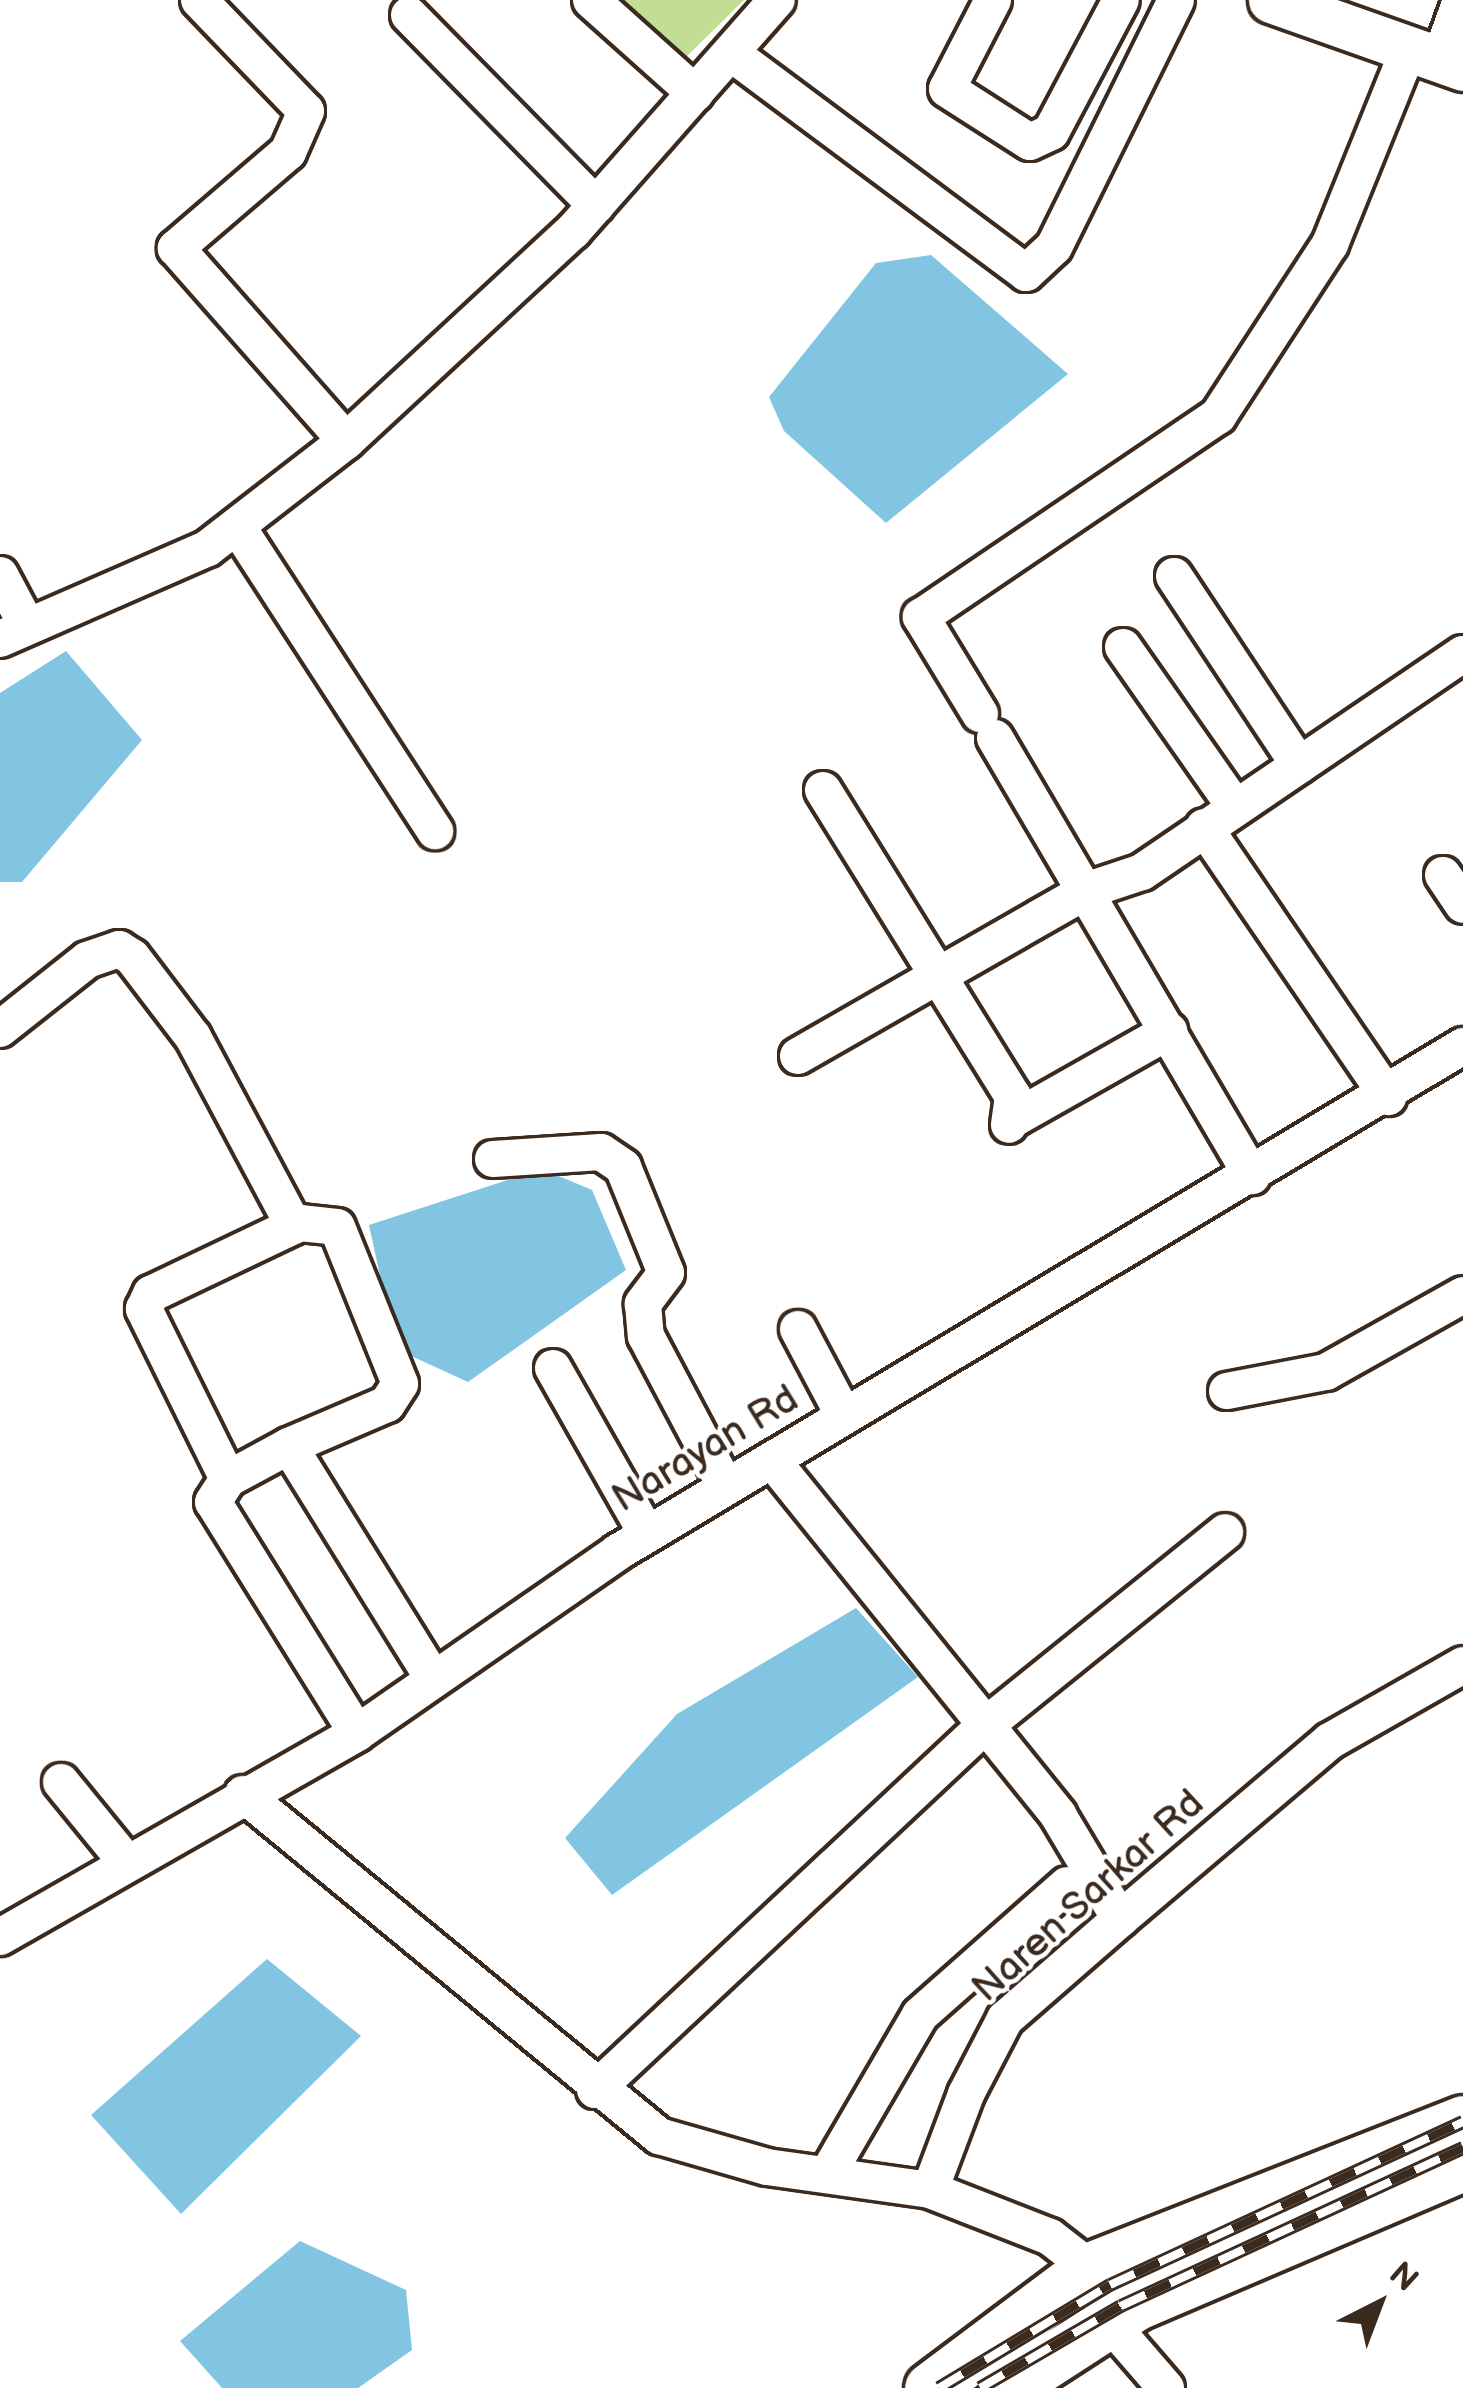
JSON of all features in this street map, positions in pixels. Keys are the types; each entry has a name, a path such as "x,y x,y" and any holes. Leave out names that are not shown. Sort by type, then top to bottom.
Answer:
{"highway":[{"path":"1007,2388 1109,2322 1396,2170 1463,2121"},
{"path":"930,2388 1090,2268 1396,2170 1463,2165"}],"main road":[{"path":"1270,0 1437,58"}],"street":[{"path":"199,0 306,111 288,152 176,248 346,441"},
{"path":"591,0 695,93"},
{"path":"0,575 13,632 237,526 346,441 596,205 777,0"},
{"path":"993,0 946,89 1030,142 1051,132 1121,0"},
{"path":"731,52 1026,272 1054,247 1176,0"},
{"path":"1252,1176 1088,890 921,617 1218,416 1330,244 1437,58 1461,0"},
{"path":"409,15 596,205"},
{"path":"237,526 435,830"},
{"path":"1174,576 1299,765"},
{"path":"1123,647 1235,807"},
{"path":"797,1056 1088,890 1142,872 1463,655"},
{"path":"823,790 937,976 1013,1121 1169,1031"},
{"path":"1204,827 1388,1097"},
{"path":"0,1029 87,960 119,949 132,956 193,1037 294,1226"},
{"name":"Narayan Rd","path":"4,1929 357,1733 647,1534 1388,1097 1463,1046"},
{"path":"493,1159 601,1152 623,1167 666,1273 644,1304 646,1336 726,1487"},
{"path":"228,1479 145,1300 294,1226 337,1227 400,1384 387,1404 289,1446 228,1479 213,1502 357,1733"},
{"path":"1227,1391 1344,1364 1463,1295"},
{"path":"798,1329 844,1416"},
{"path":"553,1369 647,1534"},
{"path":"289,1446 434,1678"},
{"path":"772,1460 980,1730 1058,1815 1120,1919"},
{"path":"595,2090 980,1730 1226,1532"},
{"name":"Naren Sarkar Rd","path":"930,2190 1005,2019 1330,1741 1463,1665"},
{"path":"61,1782 127,1863"},
{"path":"243,1794 595,2090 659,2137 826,2175 930,2190 1050,2237 1090,2268 1109,2322 1166,2388"},
{"path":"826,2175 920,2014 1067,1885"}],"green space":[{"path":"613,0 744,0 681,62"}],"water":[{"path":"931,255 1068,374 886,523 784,431 769,397 876,263"},
{"path":"66,651 142,740 22,882 0,882 0,693"},
{"path":"542,1169 592,1190 626,1270 468,1382 396,1349 369,1225"},
{"path":"856,1608 918,1677 612,1895 565,1838 677,1714"},
{"path":"267,1959 361,2036 181,2214 91,2115"},
{"path":"300,2241 406,2290 412,2350 358,2388 222,2388 180,2341"}],"railway":[{"path":"939,2388 1110,2285 1463,2122"},
{"path":"980,2388 1121,2306 1463,2148"}]}
